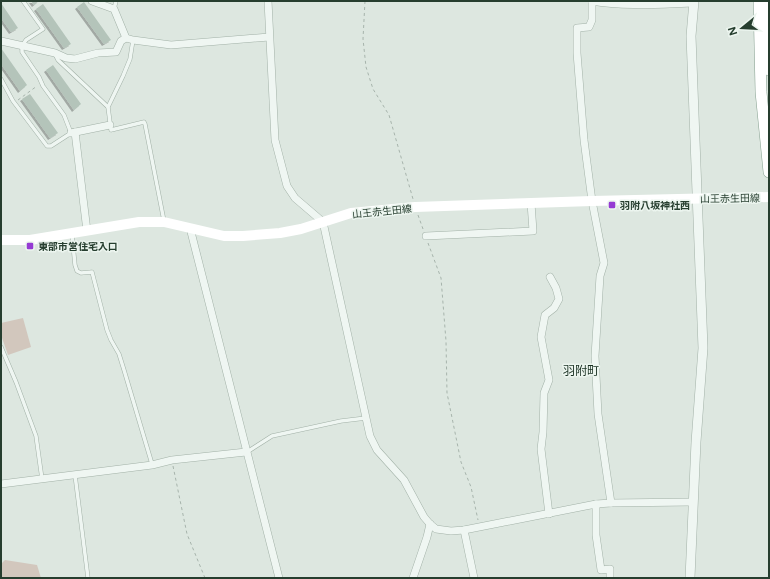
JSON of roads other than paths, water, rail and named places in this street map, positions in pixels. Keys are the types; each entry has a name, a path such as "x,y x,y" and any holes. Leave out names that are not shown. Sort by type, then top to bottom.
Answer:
{"highway":[{"path":"759,1 761,92 769,172"},
{"path":"767,1 769,70"}],"main road":[{"name":"山王赤生田線","path":"1,240 30,240 140,222 164,222 224,236 258,236 280,233 351,214 415,207 769,197"}],"street":[{"path":"92,1 114,9 129,39"},
{"path":"268,1 275,140 287,186 295,198 323,222 370,436 377,450 404,480 424,518 436,529 451,531 464,530 596,504 692,502"},
{"path":"611,503 600,432 595,356 600,276 604,263 592,201 584,140 576,28 589,27 592,20 592,1 603,3 653,4 694,2 691,36 703,348 692,502 690,578"},
{"path":"1,41 55,53 75,60 98,53 116,52 122,41 129,39 171,45 269,37"},
{"path":"87,231 73,132 110,125"},
{"path":"426,236 533,231 531,203"},
{"path":"190,228 279,578"},
{"path":"549,514 541,449 544,432 544,393 549,380 541,337 545,315 554,308 559,299 556,288 550,277"},
{"path":"1,484 75,475 172,460 246,452"},
{"path":"596,504 596,535 601,570 610,569 610,578"},
{"path":"413,578 430,524"},
{"path":"464,530 474,578"}],"lane":[{"path":"1,79 15,102 47,146 52,146 73,132 64,115 22,52 22,46 26,40 44,29 23,1"},
{"path":"114,9 116,1"},
{"path":"129,39 130,59 108,107 110,125 111,130 144,122 146,124 164,222"},
{"path":"55,53 58,60 108,107"},
{"path":"72,234 77,271 81,273 92,272 107,330 119,354 152,464"},
{"path":"1,347 36,436 42,479"},
{"path":"246,452 272,436 341,421 366,418"},
{"path":"75,475 88,578"}],"place":[{"name":"羽附八坂神社西","path":"612,205"},
{"name":"東部市営住宅入口","path":"30,246"}],"district":[{"name":"羽附町","path":"581,371"}]}
